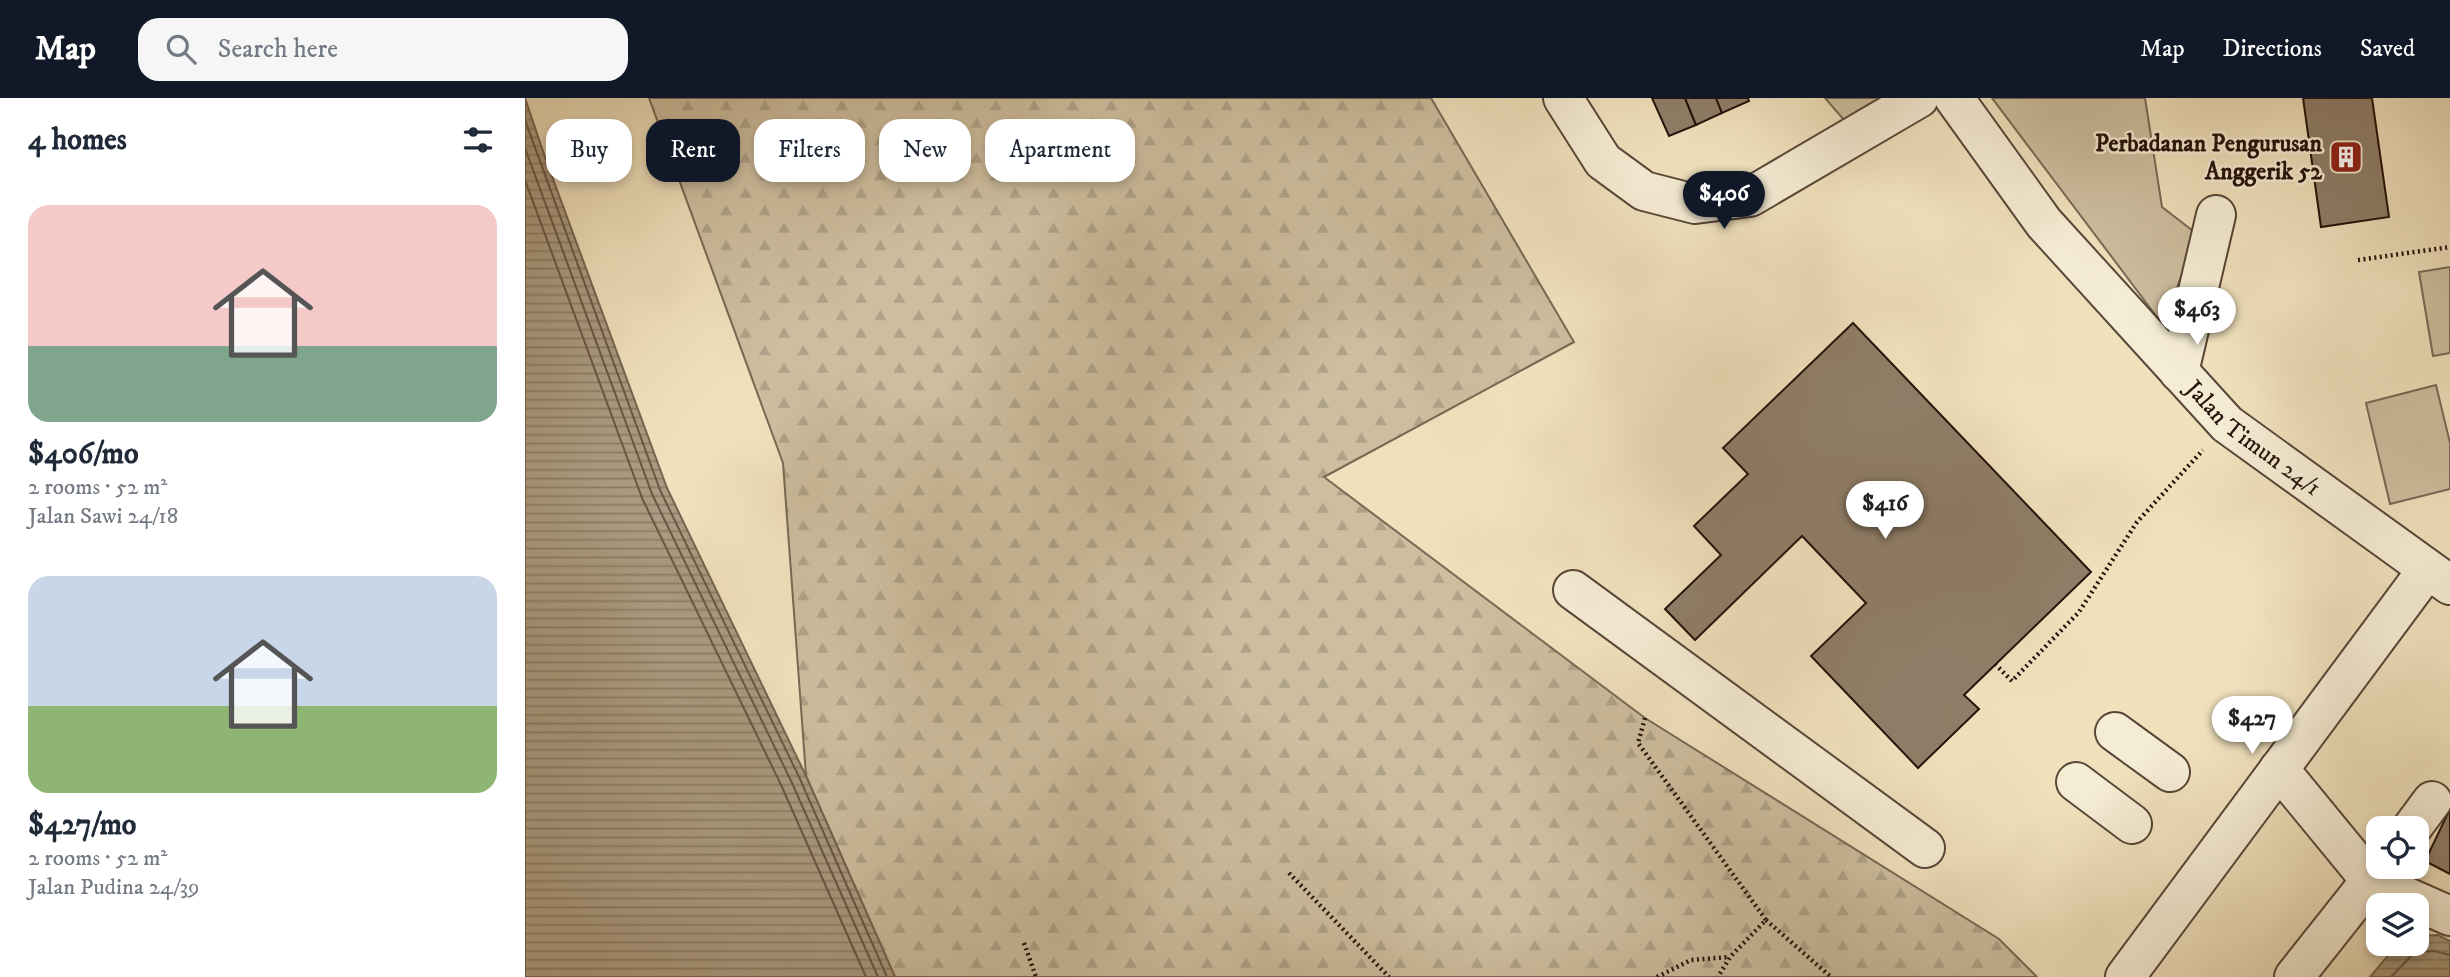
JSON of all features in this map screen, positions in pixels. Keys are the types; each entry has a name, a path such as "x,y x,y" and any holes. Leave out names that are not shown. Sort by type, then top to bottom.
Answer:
{"street":[{"path":"1563,98 1603,161 1644,191 1695,204 1750,198 1919,98"},
{"name":"Jalan Timun 24/1","path":"1954,98 2044,223 2227,424 2439,577"},
{"path":"2179,372 2216,215"},
{"path":"2125,977 2279,769 2439,577"},
{"path":"1573,590 1925,848"},
{"path":"2115,732 2170,772"},
{"path":"2279,769 2366,862"},
{"path":"2076,782 2131,824"},
{"path":"2294,977 2373,879"},
{"path":"2386,879 2450,916"}],"path":[{"path":"2358,260 2450,247"},
{"path":"1995,664 2012,681 2079,612 2137,522 2227,424"},
{"path":"1645,718 1638,743 1766,920 1831,977"},
{"path":"1289,873 1389,977"},
{"path":"1718,977 1730,957 1766,920"},
{"path":"1024,943 1036,977"},
{"path":"1657,977 1691,960 1730,957"}],"green space":[{"path":"649,98 1431,98 1574,342 1324,477 1645,718 1999,939 2037,977 895,977 806,776 783,463 680,182 740,182 740,119 657,119"},
{"path":"1825,98 1891,98 1844,120"},
{"path":"1992,98 2145,98 2162,207 2197,234 2163,325"},
{"path":"2450,267 2450,353 2433,356 2419,272"},
{"path":"2436,385 2450,443 2450,489 2390,504 2366,403"}],"water":[{"path":"525,98 546,160 546,182 554,182 667,488 806,776 895,977 525,977"},
{"path":"2429,935 2438,935 2450,941 2450,977 2370,977 2388,956 2429,956"}],"building":[{"path":"1652,98 1685,98 1696,125 1669,136"},
{"path":"1685,98 1716,98 1722,113 1696,125"},
{"path":"1716,98 1748,98 1749,101 1722,113"},
{"name":"Perbadanan Pengurusan Anggerik 52","path":"2303,98 2372,98 2389,217 2321,227"},
{"path":"1853,323 2091,572 1964,695 1979,709 1918,768 1811,656 1866,603 1802,536 1695,640 1665,609 1721,555 1694,526 1748,474 1723,448"},
{"path":"2450,809 2450,874 2429,863 2429,853"}],"place":[{"name":"Perbadanan Pengurusan Anggerik 52","path":"2346,157"}]}
